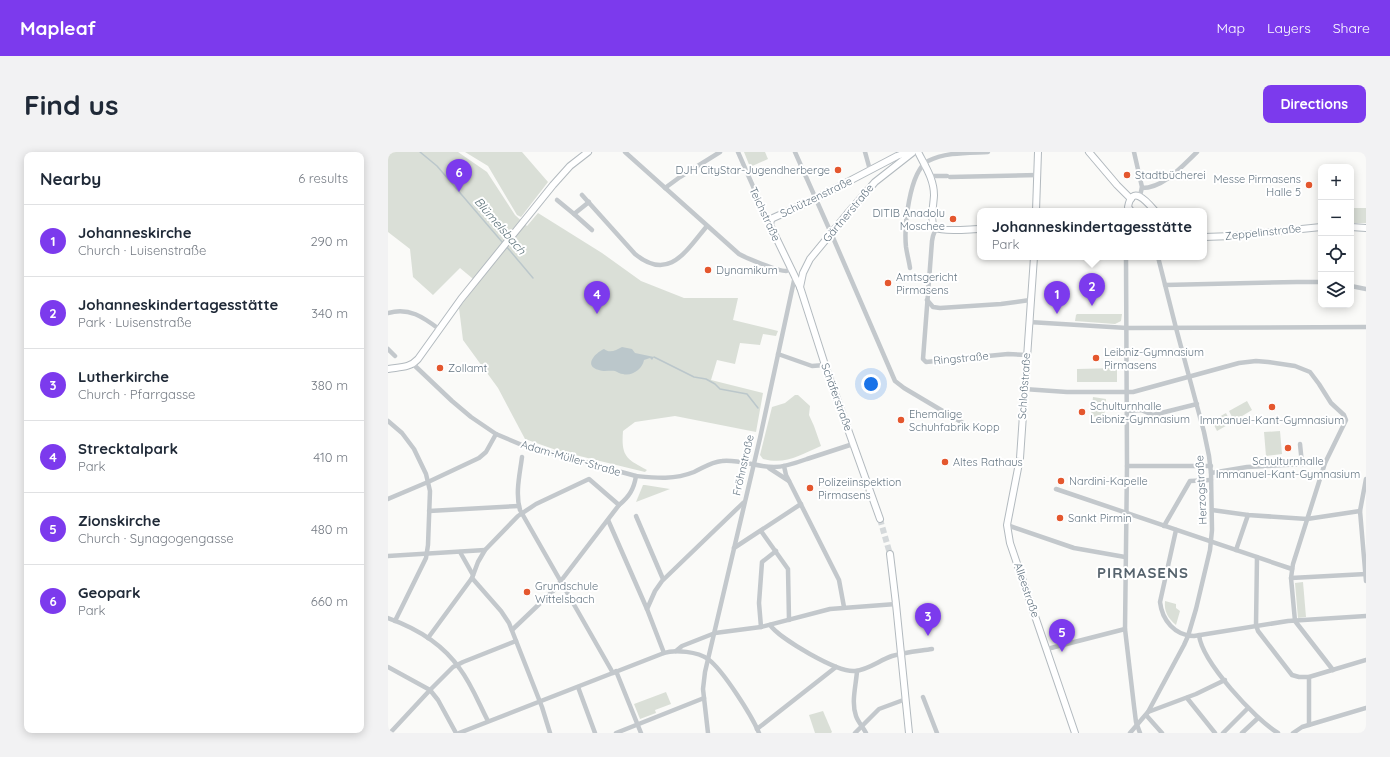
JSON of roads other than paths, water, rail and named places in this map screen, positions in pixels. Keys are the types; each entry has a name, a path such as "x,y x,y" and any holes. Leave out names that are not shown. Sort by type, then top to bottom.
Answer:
{"main road":[{"path":"388,369 413,364 421,356 461,299 553,184 570,166 588,152"},
{"name":"Schützenstraße","path":"770,225 770,220 773,218 815,199 897,156 909,152"},
{"name":"Gärtnerstraße","path":"800,287 805,267 831,232 875,182 913,152"},
{"name":"Ringstraße","path":"918,152 930,176 934,189 933,224 936,228"},
{"path":"1036,208 1038,152"},
{"path":"1089,152 1131,199"},
{"path":"1128,208 1131,199 1135,196 1144,198 1152,208"},
{"name":"Teichstraße","path":"770,225 791,266 794,276"},
{"name":"Zeppelinstraße","path":"1207,237 1233,236 1318,227"},
{"path":"1354,227 1366,228"},
{"path":"936,228 943,230 977,229"},
{"name":"Schloßstraße","path":"1008,514 1020,458 1034,260"},
{"path":"791,266 797,269 805,267"},
{"name":"Schäferstraße","path":"794,276 800,287 825,365 880,519"},
{"name":"Alleestraße","path":"1008,514 1007,525 1010,543 1048,649 1075,733"},
{"path":"890,554 909,733"}],"street":[{"path":"625,152 707,226 743,256 786,271 791,266"},
{"path":"665,188 720,152"},
{"name":"Teichstraße","path":"738,152 770,225"},
{"path":"795,152 895,381 904,388 968,426"},
{"path":"865,152 870,170"},
{"path":"910,268 906,247 906,236 913,182 920,167 929,160 954,152 988,152"},
{"path":"1134,152 1142,188 1140,196"},
{"path":"1142,188 1154,185 1171,176 1197,152"},
{"path":"930,176 1038,175"},
{"path":"582,195 634,254 642,260 654,264 664,265 681,258 707,226"},
{"path":"557,200 592,230"},
{"path":"574,214 589,202"},
{"name":"Ringstraße","path":"936,228 932,236 922,359 926,362 1008,354 1027,355"},
{"path":"1126,260 1127,514 1125,557 1125,629 1137,726 1140,733"},
{"name":"Herzogstraße","path":"1130,733 1147,714 1188,636 1212,542 1211,466 1197,404 1159,260"},
{"name":"Fröhnstraße","path":"708,733 704,698 704,682 708,659 778,354 794,276"},
{"path":"1165,285 1318,282"},
{"path":"1354,287 1366,289"},
{"path":"928,300 933,308 1001,304 1030,300"},
{"path":"388,313 401,311 416,314 439,329"},
{"path":"1029,322 1127,328 1366,327"},
{"path":"388,349 395,356"},
{"path":"778,354 812,366 825,365"},
{"path":"1024,389 1068,392 1138,391 1189,376 1252,361 1295,366 1312,374 1331,403 1344,415 1346,420 1325,463 1292,569 1291,578 1295,621 1334,670"},
{"name":"Adam-Müller-Straße","path":"413,364 471,417 496,434 522,445 636,476 654,478 676,477 722,461 767,467"},
{"path":"1127,411 1141,410 1153,416 1197,404"},
{"path":"388,421 402,433 414,449 428,482 430,491 427,553 424,563 395,621"},
{"path":"388,498 428,482 482,456 496,434"},
{"path":"767,467 784,466 854,444"},
{"path":"1300,444 1302,464"},
{"path":"522,456 519,488 519,506 521,513 560,583 615,672 641,733"},
{"path":"1211,473 1247,467 1325,463"},
{"path":"784,466 786,475 839,580 844,608"},
{"path":"1127,466 1211,466"},
{"path":"767,467 790,482"},
{"path":"512,630 560,583 619,505 627,498 631,492 636,476"},
{"path":"428,638 472,577 485,550 521,513 536,504 589,479 619,505"},
{"path":"1366,479 1360,511 1366,581"},
{"path":"1164,526 1190,481 1211,480"},
{"path":"1056,489 1292,569"},
{"path":"647,609 655,591 663,579 744,502"},
{"path":"734,548 801,504"},
{"path":"429,511 519,506"},
{"path":"1212,510 1248,515 1307,519 1360,511"},
{"path":"1236,550 1248,515"},
{"path":"636,516 663,579"},
{"path":"608,520 647,609 664,653"},
{"path":"1007,525 1074,548 1125,557"},
{"path":"1176,530 1161,594 1161,608 1164,617 1170,626 1178,632 1188,636 1199,636 1256,625 1366,616"},
{"path":"761,531 787,566 789,572 789,620"},
{"path":"388,556 485,550"},
{"path":"761,627 759,603 762,562 776,551"},
{"path":"460,552 472,577 501,611 512,630 540,701 550,733"},
{"path":"1257,557 1256,625 1258,631 1290,672 1299,677 1309,677 1366,660"},
{"path":"1291,578 1366,574"},
{"path":"388,667 430,690 438,700 457,733 664,653 676,650 682,646 715,633 761,627 830,609 896,604"},
{"path":"388,618 413,628 445,651 463,673 488,721"},
{"path":"770,625 776,632 805,651 847,670 857,671 891,656 932,649"},
{"path":"1048,649 1125,629"},
{"path":"1199,636 1200,644 1204,652 1224,680 1258,718 1278,733"},
{"path":"390,733 430,690 457,665 516,641"},
{"path":"676,650 702,656 708,659 730,686 758,731 836,666"},
{"path":"857,671 853,702 856,717 866,733"},
{"path":"1309,677 1310,725"},
{"path":"1162,733 1147,714 1187,698 1224,680"},
{"path":"578,687 595,733"},
{"path":"923,697 937,733"},
{"path":"616,733 704,698"},
{"path":"1187,698 1215,733"},
{"path":"855,733 879,709 906,700"},
{"path":"1223,733 1248,708"},
{"path":"1293,733 1310,725 1366,708"},
{"path":"1242,733 1258,718"}],"waterway":[{"name":"Blümelsbach","path":"420,152 437,166 503,243"},
{"name":"Blümelsbach","path":"506,246 533,278"},
{"path":"654,357 694,377 706,379 720,389 747,394 758,408"}],"tunnel":[{"path":"880,519 890,554"}],"place":[{"name":"DJH CityStar-Jugendherberge","path":"838,170"},
{"name":"Stadtbücherei","path":"1127,175"},
{"name":"Messe Pirmasens Halle 5","path":"1309,185"},
{"name":"Geopark","path":"459,192"},
{"name":"DITIB Anadolu Moschee","path":"953,219"},
{"name":"Dynamikum","path":"708,270"},
{"name":"Amtsgericht Pirmasens","path":"888,283"},
{"name":"Johanneskindertagesstätte","path":"1092,306"},
{"name":"Strecktalpark","path":"597,314"},
{"name":"Johanneskirche","path":"1057,314"},
{"name":"Leibniz-Gymnasium Pirmasens","path":"1096,358"},
{"name":"Zollamt","path":"440,368"},
{"name":"Immanuel-Kant-Gymnasium","path":"1272,407"},
{"name":"Schulturnhalle Leibniz-Gymnasium","path":"1082,412"},
{"name":"Ehemalige Schuhfabrik Kopp","path":"901,420"},
{"name":"Schulturnhalle Immanuel-Kant-Gymnasium","path":"1288,448"},
{"name":"Altes Rathaus","path":"945,462"},
{"name":"Nardini-Kapelle","path":"1061,481"},
{"name":"Polizeiinspektion Pirmasens","path":"810,488"},
{"name":"Sankt Pirmin","path":"1060,518"},
{"name":"Grundschule Wittelsbach","path":"527,592"},
{"name":"Lutherkirche","path":"928,636"},
{"name":"Zionskirche","path":"1062,652"}],"district":[{"name":"PIRMASENS","path":"1143,573"}]}
